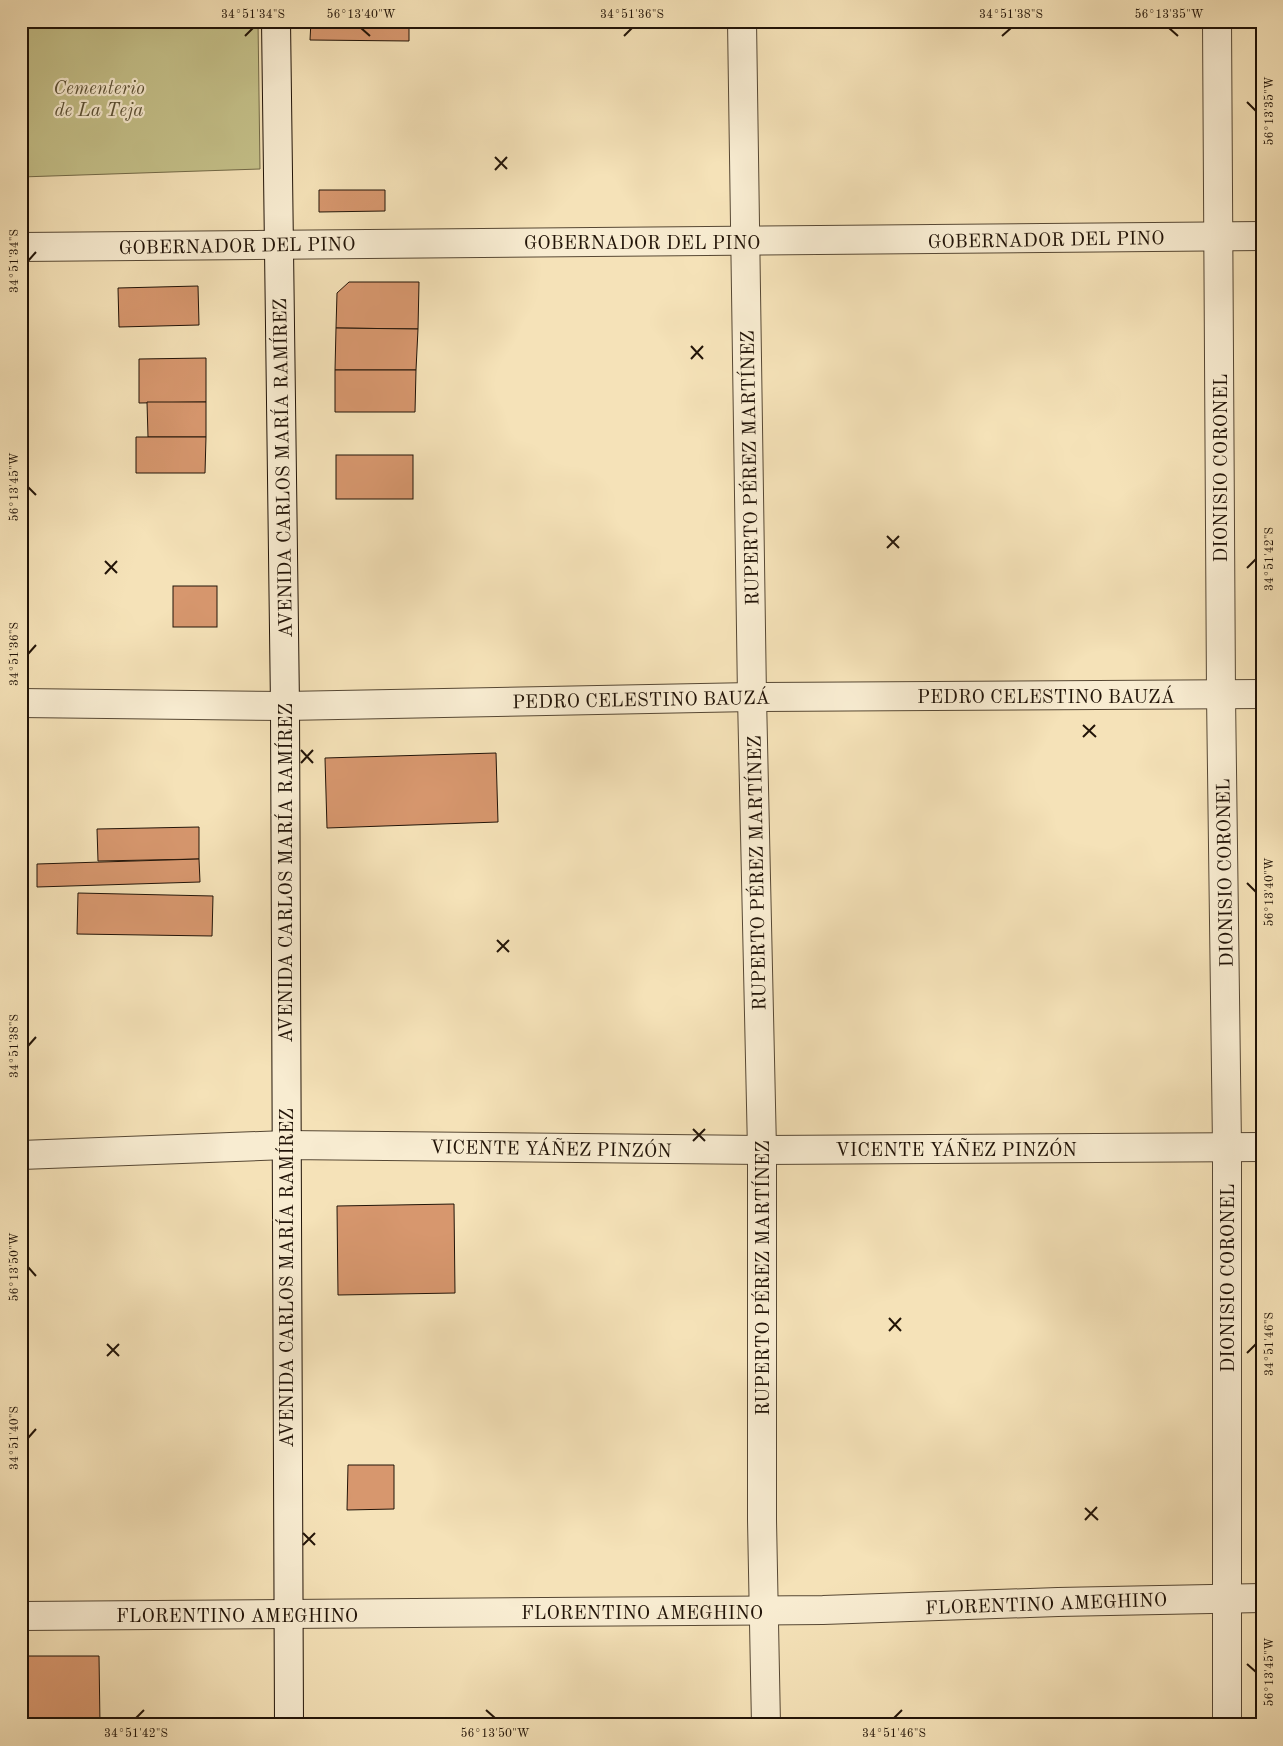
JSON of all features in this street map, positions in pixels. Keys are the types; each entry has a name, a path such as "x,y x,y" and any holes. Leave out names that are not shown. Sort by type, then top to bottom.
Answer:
{"street":[{"name":"AVENIDA CARLOS MARÍA RAMÍREZ","path":"276,21 285,706 289,1725"},
{"name":"RUPERTO PÉREZ MARTÍNEZ","path":"742,21 752,697 762,1150 762,1520 766,1725"},
{"name":"DIONISIO CORONEL","path":"1217,21 1221,695 1227,1147 1227,1725"},
{"name":"GOBERNADOR DEL PINO","path":"21,247 1262,236"},
{"name":"PEDRO CELESTINO BAUZÁ","path":"21,703 285,706 752,697 1262,694"},
{"name":"VICENTE YÁÑEZ PINZÓN","path":"21,1155 286,1145 762,1150 1262,1146"},
{"name":"FLORENTINO AMEGHINO","path":"21,1616 823,1610 1058,1602 1262,1598"}],"green space":[{"name":"Cementerio de La Teja","path":"21,21 258,21 260,169 21,177"}],"building":[{"path":"311,21 409,21 409,41 310,40"},
{"path":"319,190 385,190 385,211 319,212"},
{"path":"349,282 419,282 418,329 336,328 337,293"},
{"path":"198,286 199,325 119,327 118,288"},
{"path":"336,328 418,329 416,370 335,370"},
{"path":"206,358 206,402 139,403 139,359"},
{"path":"335,370 416,370 415,412 335,412"},
{"path":"147,402 206,402 206,437 148,437"},
{"path":"136,437 206,437 205,473 136,473"},
{"path":"336,455 413,455 413,499 336,499"},
{"path":"173,586 217,586 217,627 173,627"},
{"path":"496,753 498,822 327,828 325,758"},
{"path":"199,827 199,859 98,861 97,829"},
{"path":"199,859 200,882 37,887 37,864"},
{"path":"78,893 213,896 212,936 77,934"},
{"path":"454,1204 455,1293 338,1295 337,1206"},
{"path":"348,1465 394,1465 394,1509 347,1510"},
{"path":"21,1656 99,1656 100,1725 21,1725"}]}
